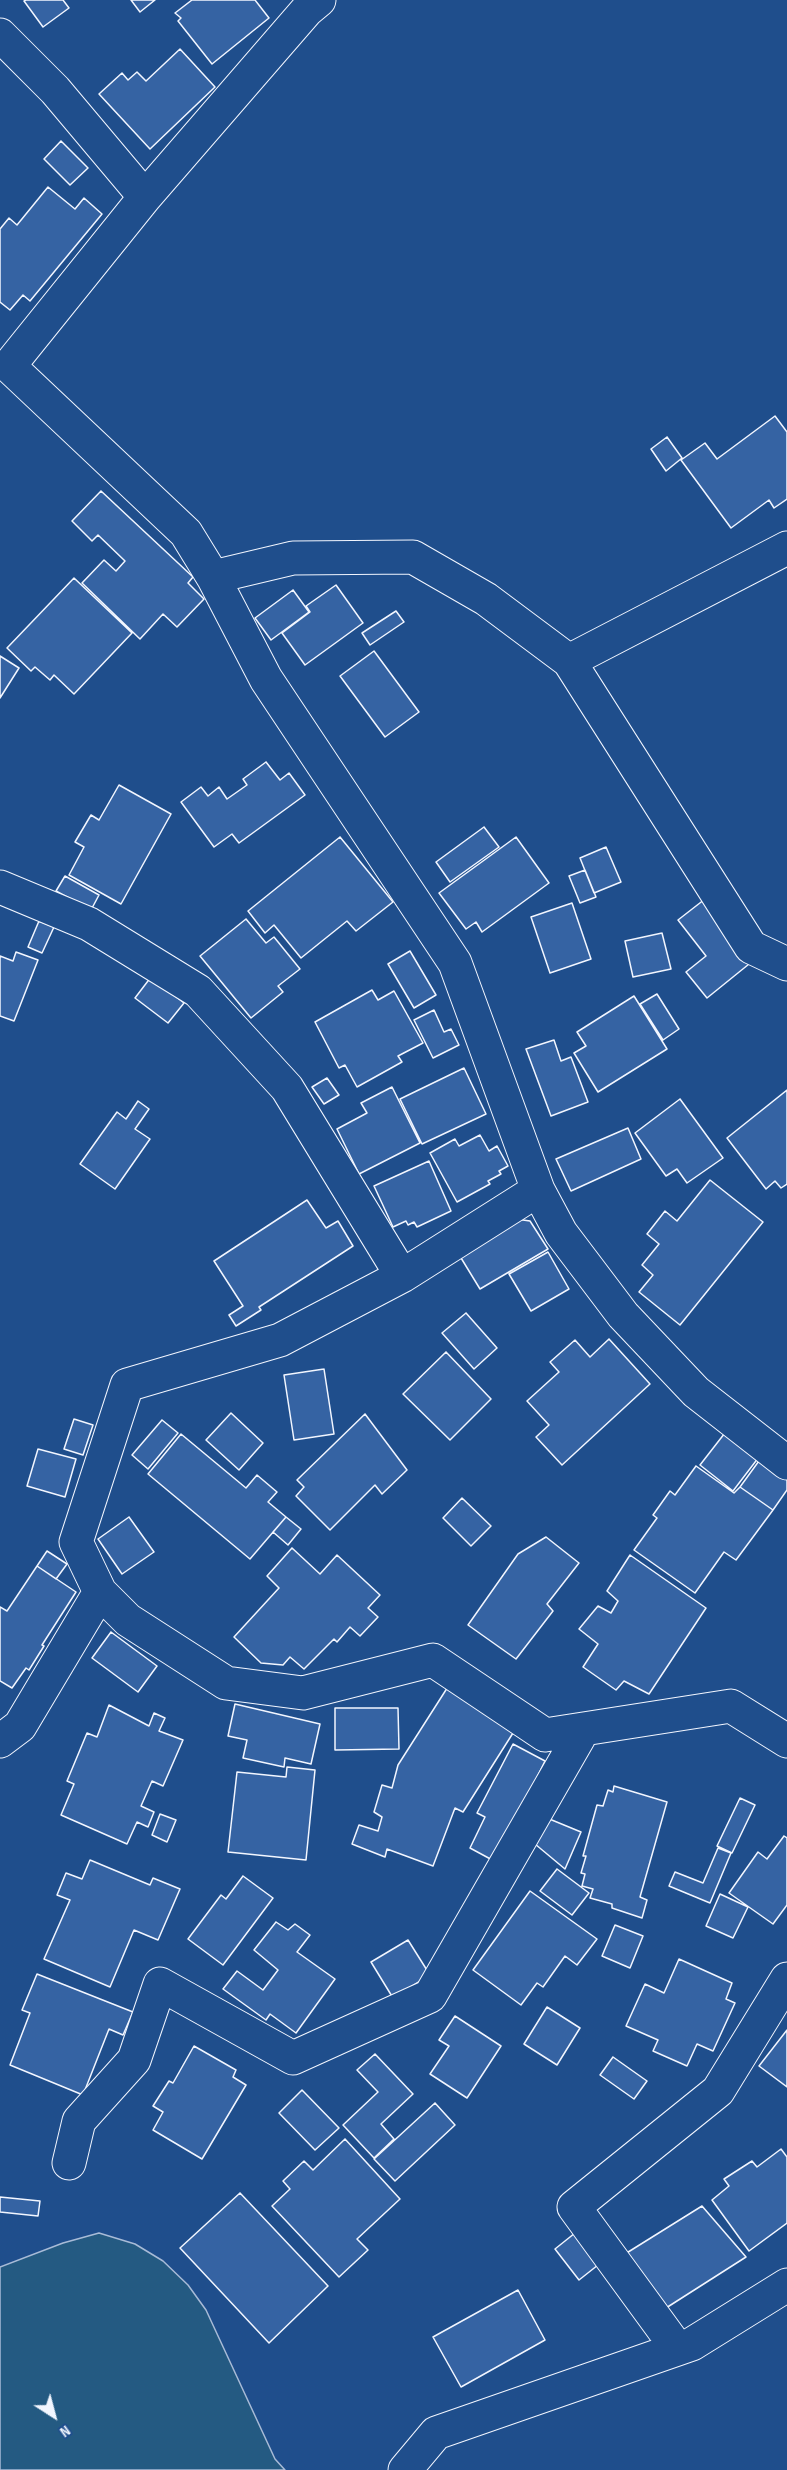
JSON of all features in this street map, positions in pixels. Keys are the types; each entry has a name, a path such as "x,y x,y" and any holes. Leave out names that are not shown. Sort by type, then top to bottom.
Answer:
{"street":[{"path":"319,0 307,10 144,197 5,361 186,533 213,578 266,679 455,963 538,1190 561,1233 623,1315 696,1392 787,1463"},
{"path":"0,35 55,90 144,197"},
{"path":"569,661 787,548"},
{"path":"213,578 293,558 414,557 486,599 569,661 751,947 787,964"},
{"path":"0,887 88,924 198,991 287,1088 402,1276"},
{"path":"538,1190 402,1276 280,1340 127,1385 76,1542 100,1592 128,1620 226,1683 303,1693 433,1660 545,1736 731,1706 787,1741"},
{"path":"0,1741 20,1726 100,1592"},
{"path":"69,2163 80,2121 134,2060 160,1984 293,2058 430,1996 583,1730"},
{"path":"677,2348 574,2207 717,2091 787,1979"},
{"path":"405,2470 436,2433 692,2344 787,2285"}],"shaded area":[{"path":"99,2233 135,2244 163,2261 188,2285 206,2310 275,2459 285,2470 0,2470 0,2267 63,2243"}],"building":[{"path":"63,0 69,8 43,27 24,1"},
{"path":"131,0 155,0 140,12"},
{"path":"192,0 255,0 269,18 212,64 178,21 181,18 175,13"},
{"path":"180,49 215,87 150,149 99,94 122,73 128,80 137,72 146,81"},
{"path":"61,141 88,168 70,185 44,159"},
{"path":"48,187 75,209 84,198 102,214 30,301 23,295 10,310 0,302 0,229 9,218 17,225"},
{"path":"775,416 787,432 787,499 774,508 769,500 731,528 681,460 705,443 717,459"},
{"path":"667,437 682,458 666,471 651,449"},
{"path":"101,491 193,577 188,583 204,599 177,627 163,614 140,639 82,583 104,560 116,571 125,561 98,535 92,541 72,521"},
{"path":"74,578 132,633 74,694 54,675 50,680 35,667 31,671 7,648"},
{"path":"336,585 363,623 305,665 282,633 310,612 306,606"},
{"path":"293,590 309,612 271,640 255,618"},
{"path":"396,611 404,622 370,645 362,633"},
{"path":"374,651 419,712 385,737 340,676"},
{"path":"0,656 19,668 0,698"},
{"path":"266,762 280,780 289,773 305,795 239,843 232,834 214,847 181,802 201,787 208,796 219,787 227,799 247,785 243,779"},
{"path":"119,785 171,814 121,904 69,875 84,847 75,842 91,815 99,820"},
{"path":"484,827 499,847 450,882 436,862"},
{"path":"340,837 393,902 356,931 347,921 301,958 274,925 265,933 248,911"},
{"path":"516,837 549,883 482,932 476,922 466,929 439,893"},
{"path":"606,847 621,882 594,893 580,858"},
{"path":"585,870 596,897 580,903 569,876"},
{"path":"65,876 99,895 91,910 56,891"},
{"path":"705,899 754,960 707,998 686,972 706,956 678,920"},
{"path":"572,903 591,959 550,973 531,917"},
{"path":"246,919 266,943 274,937 300,969 278,986 283,992 251,1018 200,956"},
{"path":"39,921 54,927 42,953 28,947"},
{"path":"662,933 671,969 633,977 625,941"},
{"path":"410,951 436,995 414,1008 388,964"},
{"path":"16,952 38,960 14,1021 0,1016 0,956 13,961"},
{"path":"151,977 184,1003 168,1023 135,998"},
{"path":"372,990 378,1000 394,991 423,1043 398,1056 402,1062 357,1087 345,1065 339,1068 315,1022"},
{"path":"657,994 679,1029 663,1040 640,1004"},
{"path":"634,996 667,1049 598,1092 574,1053 586,1046 577,1032"},
{"path":"434,1010 444,1032 451,1029 459,1045 433,1058 414,1020"},
{"path":"554,1040 561,1061 571,1057 588,1102 551,1116 526,1049"},
{"path":"464,1068 486,1114 422,1144 400,1099"},
{"path":"327,1078 339,1095 324,1104 312,1087"},
{"path":"392,1087 420,1143 359,1174 337,1129 367,1113 361,1103"},
{"path":"787,1090 787,1184 781,1188 775,1181 766,1189 727,1138"},
{"path":"680,1099 723,1158 687,1183 677,1169 666,1176 635,1133"},
{"path":"138,1101 149,1109 135,1129 150,1139 115,1189 80,1164 117,1112 126,1119"},
{"path":"628,1128 641,1159 571,1191 556,1159"},
{"path":"480,1135 489,1151 497,1146 508,1166 499,1171 501,1174 488,1181 490,1184 457,1202 430,1153 455,1139 459,1146"},
{"path":"429,1161 451,1211 417,1227 414,1222 408,1225 406,1221 393,1227 374,1186"},
{"path":"710,1180 763,1222 680,1325 639,1292 653,1275 642,1265 659,1244 647,1234 665,1211 677,1221"},
{"path":"307,1200 326,1228 338,1221 353,1246 259,1307 261,1310 236,1326 229,1315 243,1306 214,1261"},
{"path":"516,1219 530,1221 548,1249 480,1289 458,1253"},
{"path":"548,1252 569,1289 531,1311 509,1274"},
{"path":"466,1313 497,1348 474,1369 442,1333"},
{"path":"609,1339 650,1384 562,1465 536,1437 549,1425 527,1401 559,1372 550,1362 575,1340 590,1357"},
{"path":"446,1352 491,1399 450,1440 403,1394"},
{"path":"324,1369 334,1434 294,1440 284,1375"},
{"path":"231,1413 263,1443 239,1470 206,1440"},
{"path":"365,1414 407,1470 382,1494 375,1485 330,1530 296,1496 304,1487 297,1480"},
{"path":"74,1419 93,1425 83,1455 64,1449"},
{"path":"162,1420 178,1433 148,1469 132,1455"},
{"path":"728,1429 762,1453 733,1491 700,1465"},
{"path":"181,1434 246,1488 257,1475 277,1492 268,1502 286,1517 250,1559 148,1474"},
{"path":"38,1449 76,1459 65,1497 27,1486"},
{"path":"764,1454 787,1470 787,1490 773,1510 740,1487"},
{"path":"696,1466 734,1493 740,1487 773,1510 736,1560 724,1552 695,1593 634,1550 657,1518 653,1515 670,1491 675,1495"},
{"path":"462,1498 491,1526 471,1546 443,1518"},
{"path":"129,1517 154,1552 122,1574 98,1539"},
{"path":"286,1517 301,1529 288,1545 273,1532"},
{"path":"546,1537 579,1563 547,1604 553,1611 516,1659 468,1625 518,1554"},
{"path":"292,1548 320,1574 337,1555 380,1595 368,1608 378,1617 360,1636 350,1627 337,1642 334,1639 304,1669 290,1657 283,1665 261,1663 234,1637 279,1588 267,1576"},
{"path":"47,1551 67,1564 56,1579 37,1566"},
{"path":"630,1555 706,1608 649,1694 624,1681 616,1690 583,1667 598,1644 579,1629 598,1606 611,1613 618,1601 607,1591"},
{"path":"37,1566 76,1592 29,1670 26,1668 12,1688 0,1681 0,1607 7,1611"},
{"path":"111,1632 157,1666 138,1692 92,1658"},
{"path":"451,1682 513,1733 463,1812 455,1808 433,1866 387,1849 385,1857 352,1844 359,1825 378,1831 382,1817 374,1812 382,1785 392,1788 398,1765"},
{"path":"235,1704 320,1724 311,1764 285,1758 284,1767 243,1758 247,1740 228,1736"},
{"path":"109,1705 149,1726 154,1713 165,1718 159,1731 183,1740 163,1786 152,1781 141,1806 154,1812 148,1827 137,1822 127,1844 61,1815 74,1784 67,1781 87,1733 97,1737"},
{"path":"335,1708 398,1708 399,1749 335,1750"},
{"path":"513,1744 545,1761 496,1862 470,1848 485,1817 477,1813"},
{"path":"287,1767 315,1770 306,1860 228,1852 237,1772 286,1777"},
{"path":"614,1786 667,1802 640,1897 647,1900 642,1918 612,1908 612,1904 590,1898 593,1889 582,1886 585,1874 581,1873 586,1856 583,1856 597,1805 603,1806 608,1790 613,1792"},
{"path":"740,1798 755,1805 732,1853 717,1846"},
{"path":"160,1814 176,1820 167,1842 152,1835"},
{"path":"547,1818 581,1832 565,1869 535,1844"},
{"path":"784,1836 787,1838 787,1905 773,1924 729,1893 758,1852 767,1859"},
{"path":"718,1848 731,1853 710,1903 669,1886 675,1872 703,1883"},
{"path":"90,1860 150,1885 153,1878 180,1889 158,1940 134,1930 110,1987 44,1959 70,1900 57,1895 66,1873 82,1879"},
{"path":"557,1869 589,1893 572,1915 540,1891"},
{"path":"243,1876 273,1898 223,1965 188,1939 221,1895 226,1899"},
{"path":"530,1891 597,1939 577,1965 565,1956 543,1987 537,1983 521,2005 473,1970"},
{"path":"720,1894 748,1907 733,1938 706,1926"},
{"path":"276,1922 288,1930 295,1924 310,1935 297,1952 335,1979 296,2033 270,2014 266,2020 223,1989 237,1971 263,1990 278,1970 254,1950"},
{"path":"615,1925 643,1936 630,1968 602,1956"},
{"path":"408,1940 430,1975 393,1998 371,1962"},
{"path":"679,1959 732,1983 726,1999 735,2003 713,2051 697,2044 687,2066 653,2051 658,2040 626,2026 645,1984 664,1993"},
{"path":"37,1974 133,2012 123,2035 109,2029 83,2095 10,2065 30,2013 22,2010"},
{"path":"547,2007 580,2028 557,2065 524,2044"},
{"path":"455,2016 501,2046 467,2098 430,2074 449,2046 439,2040"},
{"path":"787,2030 787,2087 759,2066"},
{"path":"194,2046 236,2070 233,2077 246,2085 202,2159 153,2130 163,2112 153,2106 169,2081 173,2083"},
{"path":"375,2054 413,2094 381,2124 394,2139 374,2158 343,2125 378,2092 357,2070"},
{"path":"613,2057 647,2081 634,2099 600,2075"},
{"path":"302,2090 339,2128 315,2150 279,2113"},
{"path":"435,2103 455,2125 395,2181 374,2159"},
{"path":"345,2139 400,2199 357,2239 368,2250 339,2277 272,2206 290,2189 283,2181 304,2161 313,2170"},
{"path":"781,2149 787,2157 787,2223 749,2251 712,2200 729,2186 724,2179 752,2161 757,2167"},
{"path":"240,2193 328,2286 269,2343 180,2248"},
{"path":"0,2197 40,2201 38,2216 0,2212"},
{"path":"702,2206 746,2257 666,2308 625,2254"},
{"path":"575,2233 598,2265 579,2280 555,2249"},
{"path":"518,2290 545,2340 461,2387 433,2337"}]}
